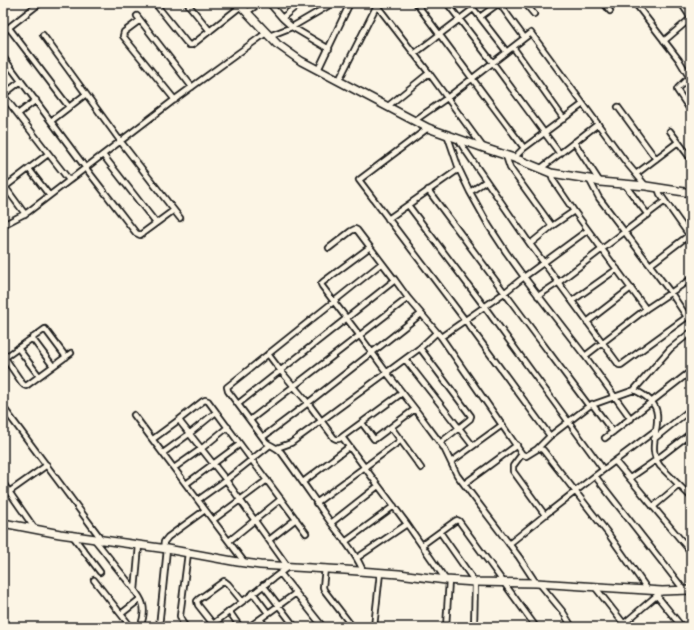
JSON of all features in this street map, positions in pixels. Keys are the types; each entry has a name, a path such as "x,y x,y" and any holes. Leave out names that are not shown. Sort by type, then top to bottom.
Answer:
{"street":[{"path":"3,32 40,3"},
{"path":"157,3 158,7 189,45 194,44 210,31 239,4 284,50 301,61 428,128 514,158 551,173 600,182 646,186 691,193"},
{"path":"188,3 210,31"},
{"path":"247,12 260,3"},
{"path":"268,3 292,27 329,49"},
{"path":"282,18 300,3"},
{"path":"3,225 25,214 174,100 267,34 292,27 334,3"},
{"path":"318,70 350,3"},
{"path":"416,3 524,148"},
{"path":"447,3 560,154"},
{"path":"469,3 506,51"},
{"path":"480,17 499,3 524,37"},
{"path":"604,3 610,11"},
{"path":"635,3 688,75 688,78 677,90 691,111"},
{"path":"664,41 691,18 681,3"},
{"path":"339,80 376,4 484,148"},
{"path":"528,4 534,14"},
{"path":"414,54 474,9"},
{"path":"174,100 123,36 124,32 139,18 192,87"},
{"path":"9,28 69,107"},
{"path":"414,121 447,98 531,33 646,186"},
{"path":"43,35 121,142 180,218"},
{"path":"513,46 564,118"},
{"path":"3,57 138,235 174,210"},
{"path":"388,106 429,73"},
{"path":"21,81 3,95 69,180"},
{"path":"51,121 86,94"},
{"path":"18,114 36,100"},
{"path":"514,158 524,148 583,104"},
{"path":"618,107 656,159"},
{"path":"540,169 598,124"},
{"path":"428,128 359,180 465,320 550,436"},
{"path":"670,131 691,159"},
{"path":"446,134 459,169 470,192 499,241 538,296 631,418"},
{"path":"458,138 530,244 602,343 620,365 689,316 599,198 589,179"},
{"path":"574,142 600,182"},
{"path":"636,174 678,142"},
{"path":"25,214 4,185 48,154"},
{"path":"103,155 156,223"},
{"path":"506,156 510,168 552,226"},
{"path":"29,168 49,195"},
{"path":"388,219 459,169"},
{"path":"551,173 553,180 574,211 646,309"},
{"path":"470,192 486,181"},
{"path":"625,185 648,215"},
{"path":"650,265 689,235 660,194 658,188"},
{"path":"428,190 504,293 590,405 613,432"},
{"path":"538,296 559,282 665,201"},
{"path":"408,205 604,469"},
{"path":"530,244 552,226 574,211"},
{"path":"329,248 351,230 355,229 408,298 436,333 441,337 522,454 528,456 568,421 590,405 634,390 670,349 691,332"},
{"path":"441,337 504,293 588,230"},
{"path":"370,247 321,284 322,286 440,443 457,475 538,583 563,612 572,627"},
{"path":"364,571 357,558 316,503 281,452 277,448 270,445 262,437 228,391 227,387 382,263"},
{"path":"572,301 617,269"},
{"path":"585,356 646,309 691,279"},
{"path":"238,404 395,280"},
{"path":"587,322 631,288"},
{"path":"250,420 408,298"},
{"path":"262,437 308,403 421,314"},
{"path":"66,357 45,329 4,358 26,386 28,384 66,357 71,353"},
{"path":"277,448 291,443 420,348 436,333"},
{"path":"32,338 53,366"},
{"path":"18,348 39,376"},
{"path":"420,348 471,416 470,419 440,443"},
{"path":"268,354 334,438 337,439 362,423 402,393"},
{"path":"405,359 473,446"},
{"path":"605,438 691,371"},
{"path":"634,390 652,402 656,409 656,430 654,439 654,452 656,460 691,497"},
{"path":"152,439 205,400 209,402 306,533"},
{"path":"3,407 102,540"},
{"path":"362,423 374,439 415,409"},
{"path":"654,439 691,409"},
{"path":"163,453 216,412"},
{"path":"134,415 245,563"},
{"path":"180,419 181,423 189,434 226,480 288,567"},
{"path":"451,462 502,425"},
{"path":"174,468 228,427"},
{"path":"391,427 421,468"},
{"path":"509,544 656,430"},
{"path":"630,478 691,433"},
{"path":"342,437 448,580 446,627"},
{"path":"316,503 400,441"},
{"path":"186,484 240,444"},
{"path":"198,500 270,445"},
{"path":"464,484 517,446"},
{"path":"303,482 349,447"},
{"path":"537,449 539,448 543,450 607,532 648,590"},
{"path":"522,454 513,466 513,471 545,515"},
{"path":"615,461 691,552"},
{"path":"9,492 47,465"},
{"path":"595,476 689,591"},
{"path":"213,520 267,480"},
{"path":"3,483 35,529"},
{"path":"654,507 679,485"},
{"path":"331,523 378,486"},
{"path":"229,541 281,499"},
{"path":"345,542 394,506"},
{"path":"159,627 165,549 164,542 168,537 205,510"},
{"path":"269,540 296,519"},
{"path":"422,545 455,521 459,521 536,627"},
{"path":"3,523 245,563 364,571 475,582 538,583 648,590 659,593 689,591"},
{"path":"357,558 407,524"},
{"path":"440,532 475,582 474,627"},
{"path":"72,535 100,572"},
{"path":"94,539 140,599 144,607 143,620 140,627"},
{"path":"135,591 139,545"},
{"path":"186,627 180,616 188,553"},
{"path":"242,601 224,581 197,601 211,626 288,567"},
{"path":"325,568 324,590 348,622 358,627"},
{"path":"280,573 323,627"},
{"path":"374,627 380,573"},
{"path":"94,580 131,627"},
{"path":"263,585 295,627"},
{"path":"595,587 622,625 659,593"},
{"path":"253,593 268,613"},
{"path":"249,627 296,593"},
{"path":"659,593 682,627"},
{"path":"121,614 140,599"},
{"path":"229,612 240,627"},
{"path":"260,619 266,627"}]}
